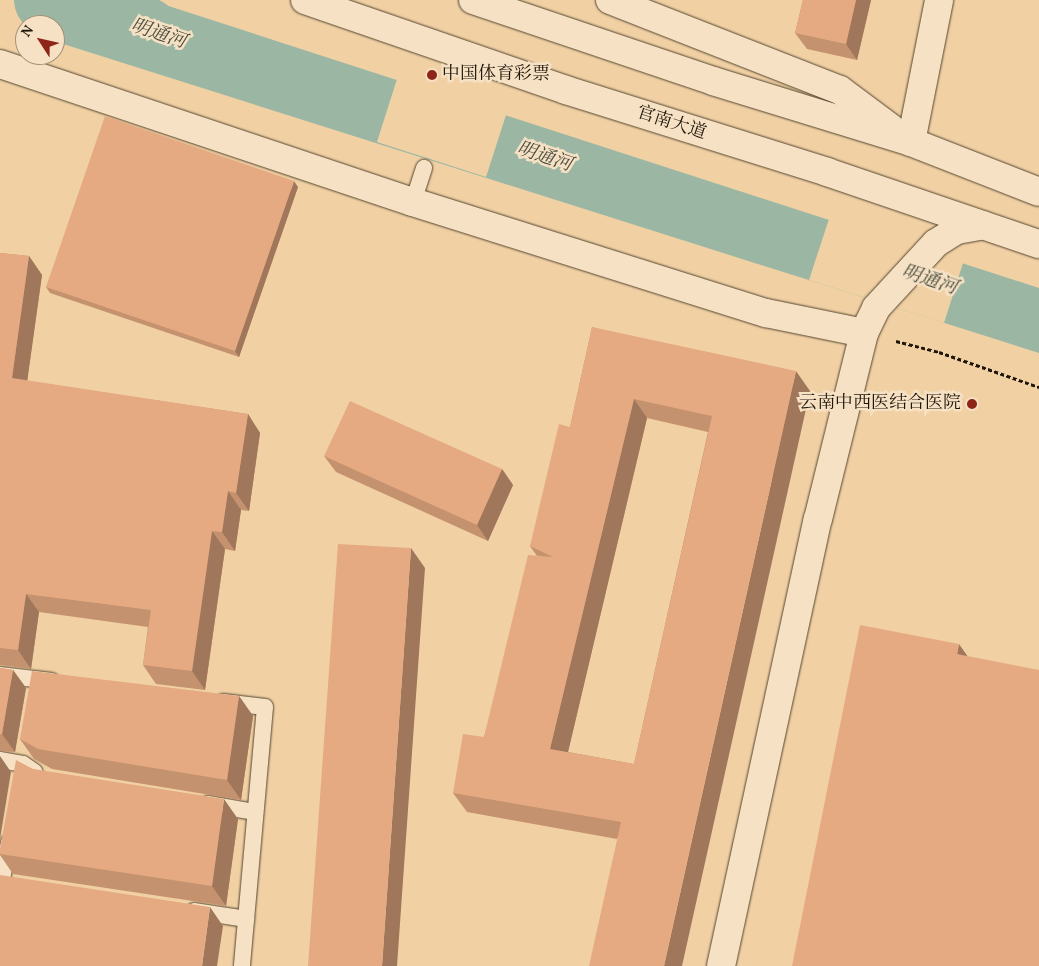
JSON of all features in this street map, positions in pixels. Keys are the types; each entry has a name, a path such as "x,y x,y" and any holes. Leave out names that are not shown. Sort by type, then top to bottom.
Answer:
{"street":[{"name":"官南大道","path":"305,0 578,93 1039,244"},
{"path":"473,0 596,42 911,142 1039,192"},
{"path":"610,0 840,90 911,142"},
{"path":"911,142 939,0"},
{"path":"0,64 412,202 766,313 864,333"},
{"path":"721,966 818,519 864,333 876,308 936,243 957,230 984,225"}],"lane":[{"path":"412,202 424,168"},
{"path":"0,675 68,683"},
{"path":"35,698 38,680"},
{"path":"206,700 265,707 242,966"},
{"path":"20,782 26,746"},
{"path":"0,760 23,764 48,780"},
{"path":"196,803 255,812"},
{"path":"11,828 1,886 21,885"},
{"path":"178,909 246,919"}],"path":[{"path":"864,333 939,352 1039,387"}],"water":[{"path":"58,0 150,0 1039,288 1039,353 65,45 65,15 55,15"}],"pier":[{"path":"397,79 506,115 486,177 377,142"},
{"path":"829,219 963,263 944,323 809,280"}],"building":[{"path":"803,0 856,0 846,44 795,33"},
{"path":"105,116 294,181 235,351 46,287"},
{"path":"0,253 29,256 12,378 248,414 236,493 228,491 222,532 212,531 192,671 143,665 151,610 26,594 18,650 0,648"},
{"path":"592,327 796,371 664,966 589,966 621,822 453,793 463,734 484,737 528,555 553,557 530,546 559,424 570,427","holes":["634,399 712,416 634,764 550,749"]},
{"path":"350,401 502,469 477,525 324,456"},
{"path":"338,544 411,548 382,966 308,966"},
{"path":"860,625 959,644 957,654 1039,670 1039,966 792,966"},
{"path":"0,668 13,670 2,734 0,734"},
{"path":"32,671 239,696 227,780 38,749 20,739"},
{"path":"16,760 33,769 224,799 212,886 0,854"},
{"path":"0,875 210,907 202,966 0,966"}],"waterway":[{"name":"明通河","path":"48,0 145,31"}],"place":[{"name":"中国体育彩票","path":"432,75"},
{"name":"云南中西医结合医院","path":"972,404"}]}
